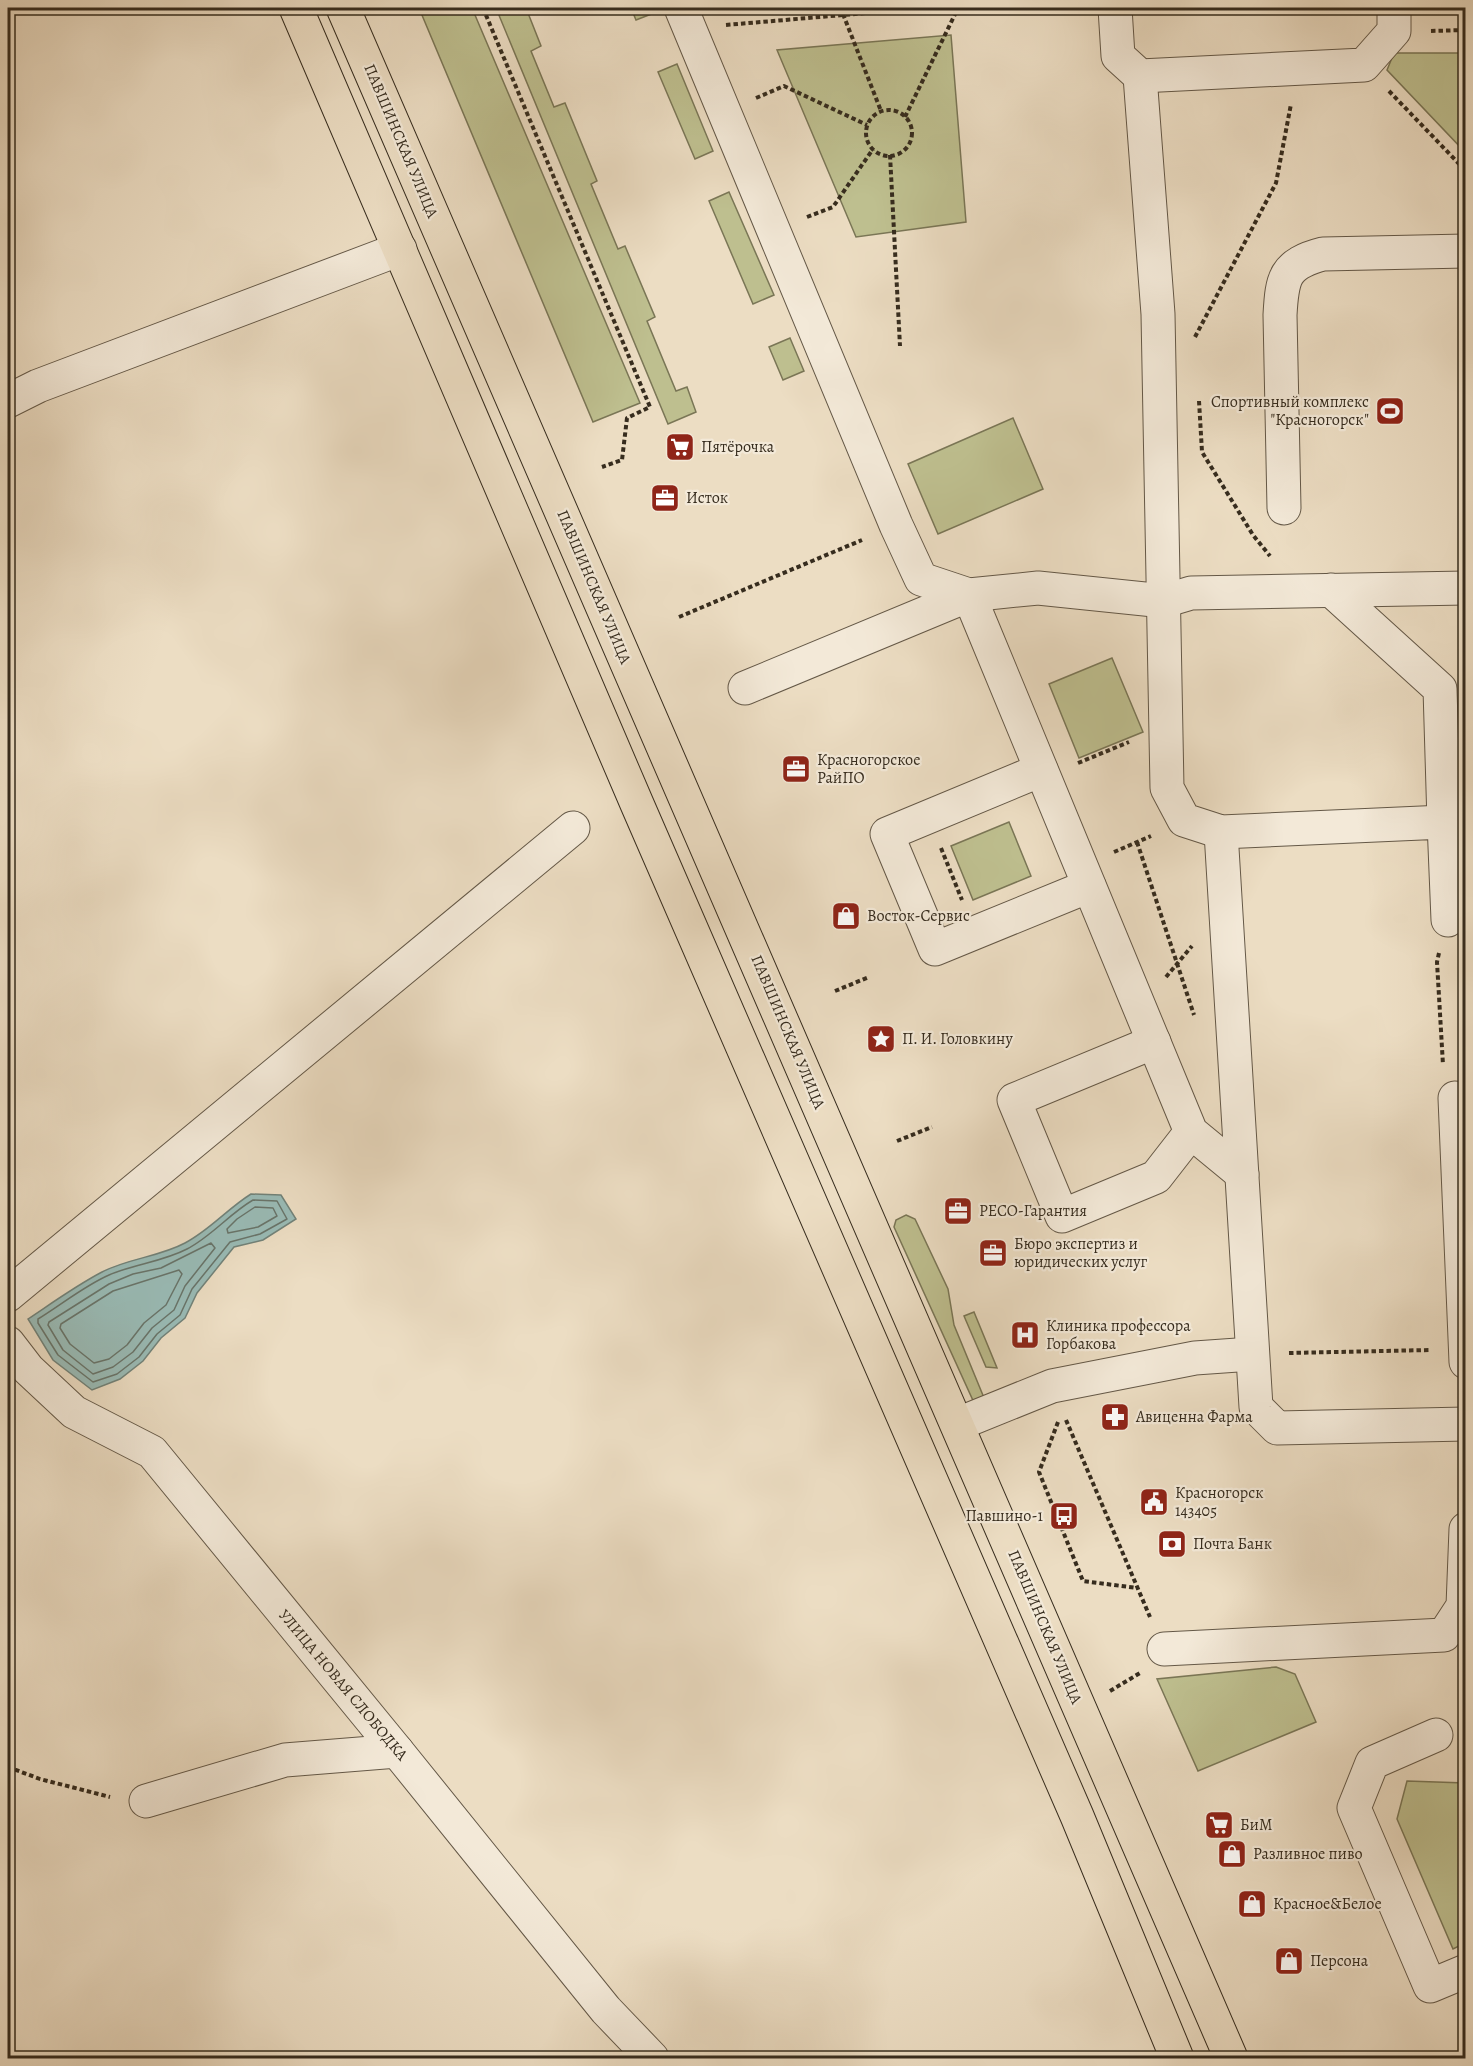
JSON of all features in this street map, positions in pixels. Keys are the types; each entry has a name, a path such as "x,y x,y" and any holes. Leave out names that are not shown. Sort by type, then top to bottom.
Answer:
{"main road":[{"path":"296,8 1077,1816 1177,2058"},
{"name":"ПАВШИНСКАЯ УЛИЦА","path":"343,8 1231,2058"}],"street":[{"path":"681,8 896,525 921,579 969,595 1191,1132 1242,1174"},
{"path":"1115,8 1118,56 1140,76 1158,342 1167,788 1184,820 1221,832 1444,822"},
{"path":"1140,76 1364,65 1394,31 1394,8"},
{"path":"8,401 49,382 400,249"},
{"path":"1284,508 1280,315 1282,283 1290,269 1303,259 1323,254 1466,251"},
{"path":"745,688 969,595 1038,588 1164,601 1191,593 1466,588"},
{"path":"1315,591 1440,690 1448,921"},
{"path":"1043,774 887,834 935,950 976,933 1085,877"},
{"path":"8,1295 573,828"},
{"path":"1221,832 1256,1407 1277,1428 1466,1424"},
{"path":"1154,1042 1014,1100 1062,1216 1156,1177 1191,1132"},
{"path":"1455,1098 1466,1362"},
{"name":"УЛИЦА НОВАЯ СЛОБОДКА","path":"8,1343 28,1369 75,1412 152,1452 606,2010 652,2058"},
{"path":"958,1424 1052,1386 1195,1358 1252,1354"},
{"path":"1164,1649 1444,1635 1463,1606 1466,1529"},
{"path":"1436,1735 1372,1763 1354,1808 1430,1986 1466,1971"},
{"path":"146,1802 285,1760 397,1751"}],"path":[{"path":"483,8 650,407 627,418 622,460 602,466"},
{"path":"694,39 730,23 925,8"},
{"path":"905,117 958,8"},
{"path":"843,14 881,111"},
{"path":"1364,65 1466,171"},
{"path":"1195,349 1195,338 1276,183 1298,68"},
{"path":"724,111 784,86 867,125"},
{"path":"892,110 905,117 911,130 910,140 905,149 890,155 873,149 866,135 867,125 873,116 881,111 892,110"},
{"path":"774,231 833,207 873,149"},
{"path":"890,155 900,346"},
{"path":"1158,342 1195,338"},
{"path":"1198,395 1202,452 1253,536 1315,591"},
{"path":"679,617 896,525"},
{"path":"1043,774 1140,737 1166,737"},
{"path":"928,817 976,933"},
{"path":"1085,877 1137,842 1184,820"},
{"path":"1137,842 1201,1037 1234,1044"},
{"path":"1140,1008 1225,907"},
{"path":"1448,921 1437,962 1442,1059 1455,1098"},
{"path":"835,992 868,977"},
{"path":"897,1141 932,1126"},
{"path":"1252,1354 1465,1349"},
{"path":"1100,1697 1155,1664 1164,1649 1063,1412 1039,1472 1083,1581 1138,1588"},
{"path":"8,1767 40,1779 114,1798 146,1802"}],"green space":[{"path":"419,8 472,8 640,403 593,422"},
{"path":"496,8 526,8 541,46 531,51 554,107 565,103 597,181 591,184 618,249 625,246 655,317 647,321 676,391 687,387 696,412 668,424"},
{"path":"631,8 652,8 654,13 636,20"},
{"path":"951,35 966,222 856,237 777,50"},
{"path":"1394,53 1465,53 1465,152 1387,70"},
{"path":"677,64 713,151 695,159 658,72"},
{"path":"729,192 774,295 753,304 709,201"},
{"path":"790,338 804,371 783,380 769,347"},
{"path":"1013,418 1043,489 938,534 908,464"},
{"path":"1112,658 1143,732 1079,758 1049,684"},
{"path":"1009,822 1031,876 973,900 951,846"},
{"path":"906,1215 915,1219 948,1289 954,1325 989,1410 976,1407 894,1227 896,1220"},
{"path":"974,1312 997,1368 986,1367 964,1316"},
{"path":"1276,1667 1295,1674 1316,1722 1198,1771 1157,1679"},
{"path":"1407,1781 1465,1783 1465,1943 1453,1949 1397,1819"}],"water":[{"path":"251,1194 281,1195 296,1219 263,1240 234,1247 197,1293 185,1318 161,1338 143,1361 120,1379 92,1390 53,1360 28,1319 74,1288 112,1267 185,1243"}],"place":[{"name":"Спортивный комплекс \"Красногорск\"","path":"1390,411"},
{"name":"Пятёрочка","path":"680,447"},
{"name":"Исток","path":"665,498"},
{"name":"Красногорское РайПО","path":"796,769"},
{"name":"Восток-Сервис","path":"846,916"},
{"name":"П. И. Головкину","path":"881,1039"},
{"name":"РЕСО-Гарантия","path":"958,1211"},
{"name":"Бюро экспертиз и юридических услуг","path":"993,1253"},
{"name":"Клиника профессора Горбакова","path":"1025,1335"},
{"name":"Авиценна Фарма","path":"1115,1417"},
{"name":"Красногорск 143405","path":"1154,1502"},
{"name":"Павшино-1","path":"1064,1516"},
{"name":"Почта Банк","path":"1172,1544"},
{"name":"БиМ","path":"1219,1825"},
{"name":"Разливное пиво","path":"1232,1854"},
{"name":"Красное&Белое","path":"1252,1904"},
{"name":"Персона","path":"1289,1961"}]}
